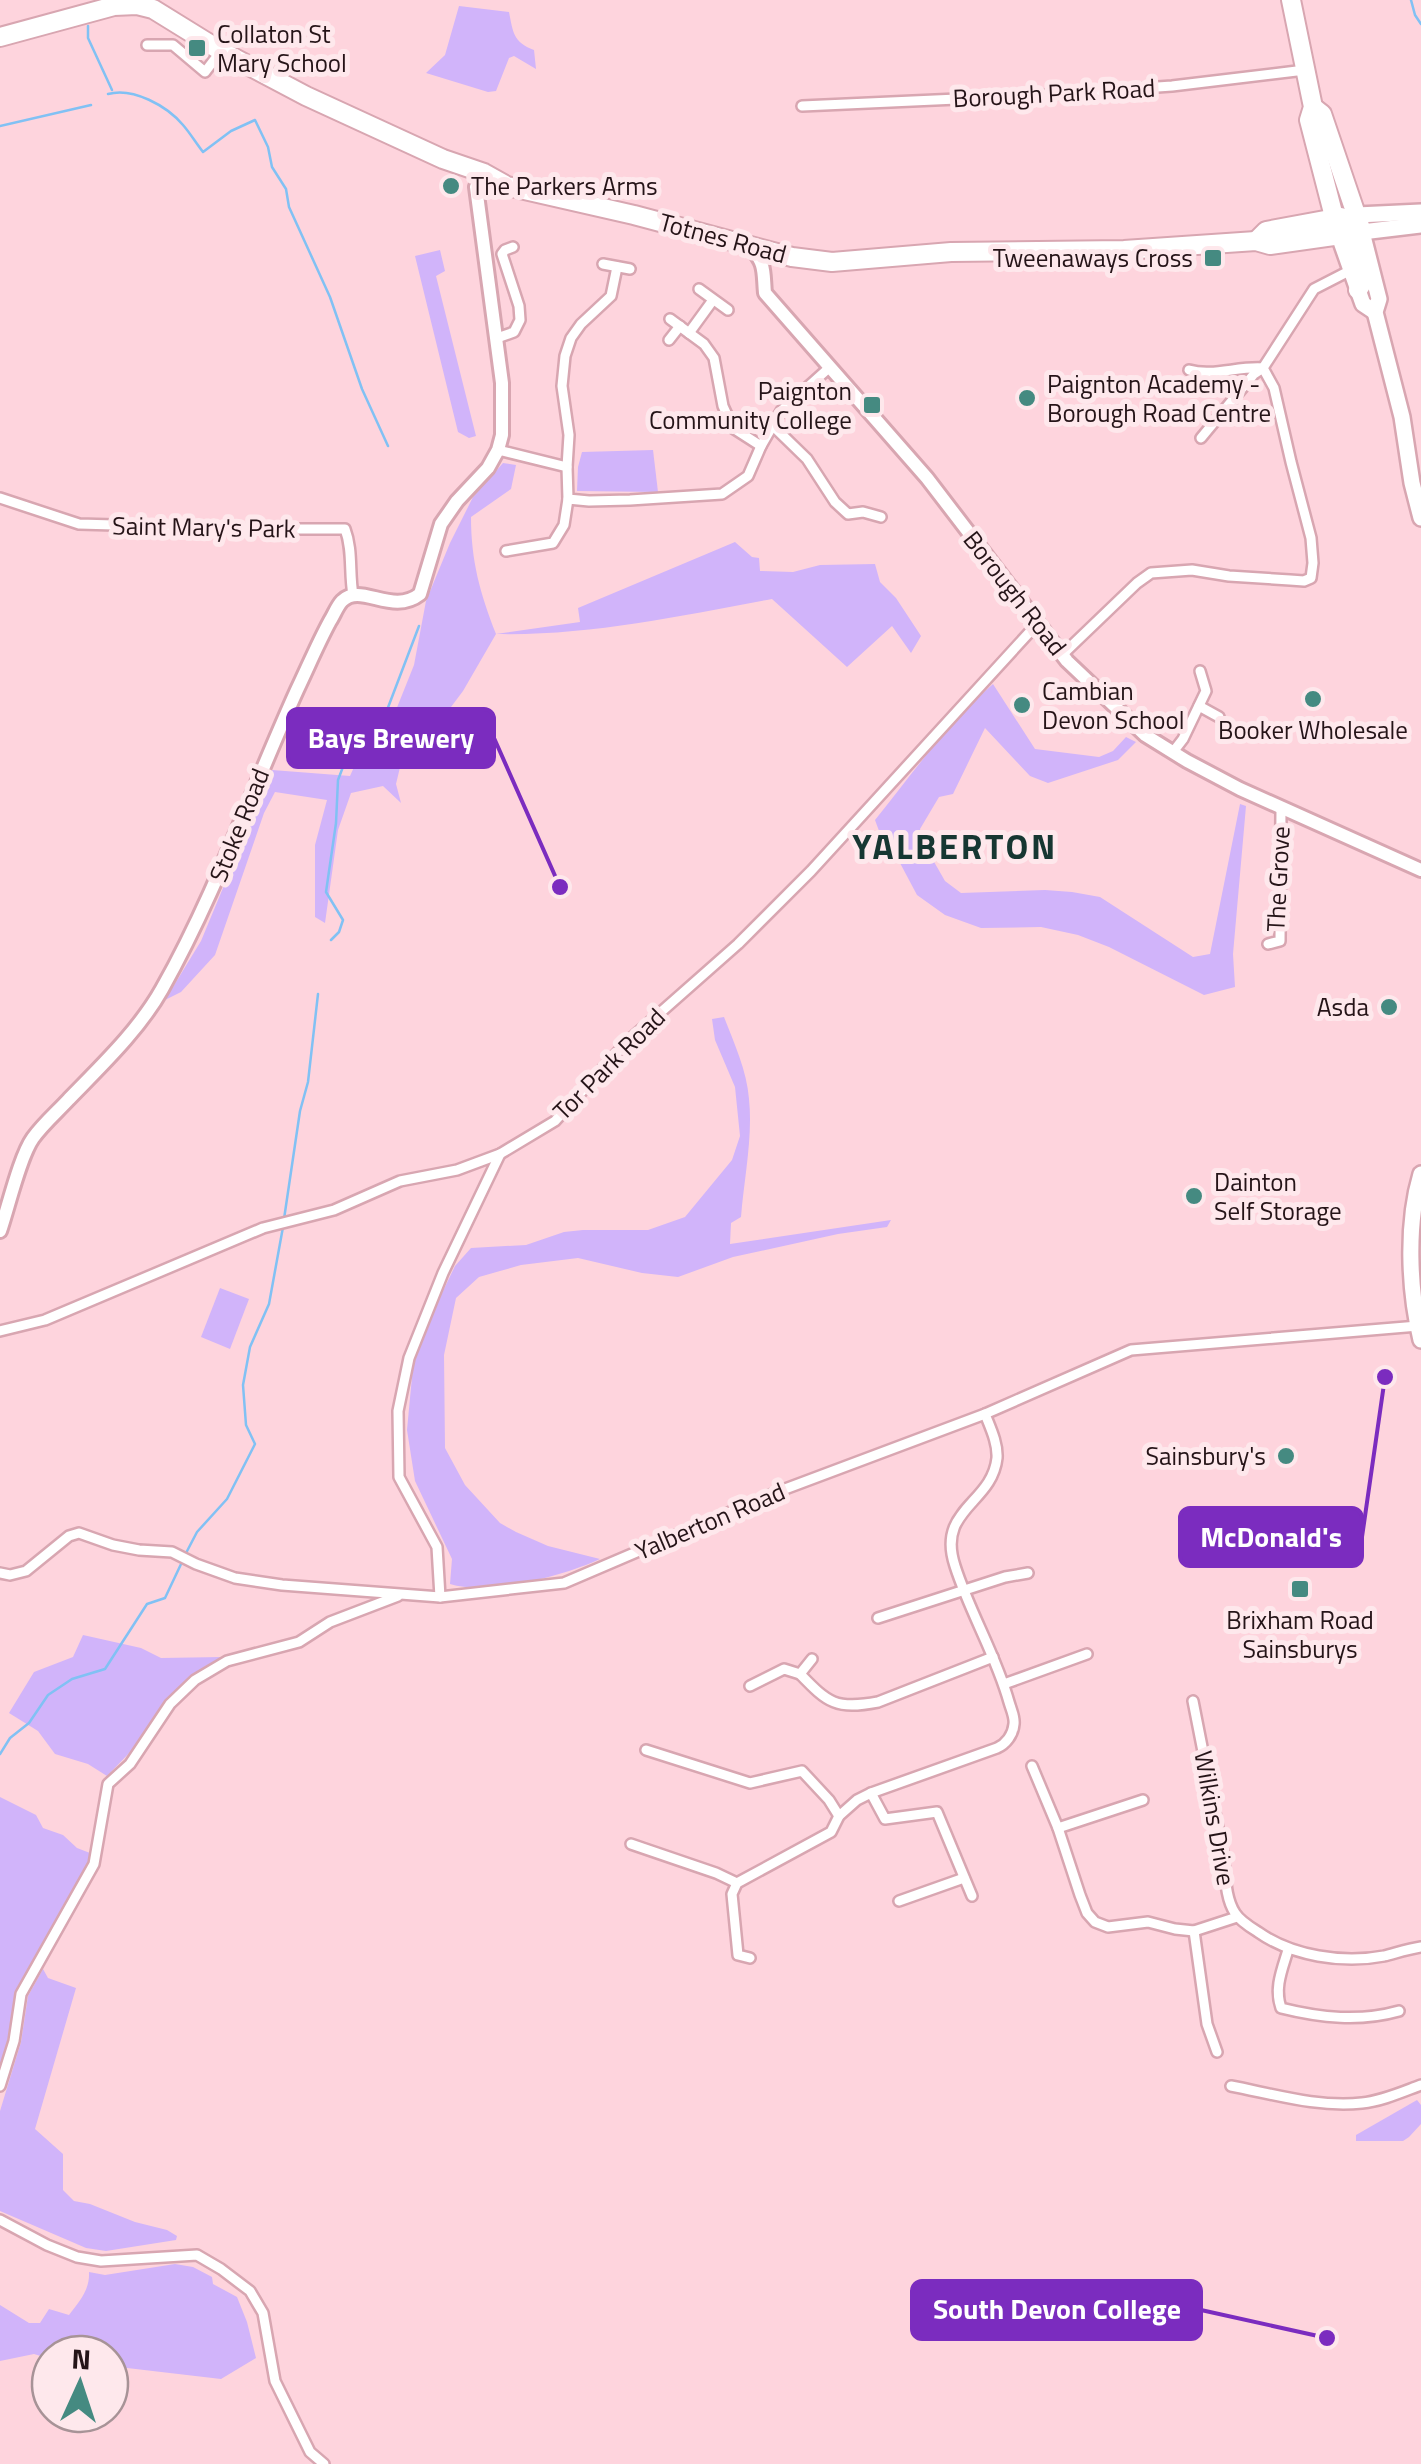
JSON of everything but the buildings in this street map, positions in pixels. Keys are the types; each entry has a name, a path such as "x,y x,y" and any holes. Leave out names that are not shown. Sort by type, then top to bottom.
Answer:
{"highway":[{"path":"1290,0 1313,107 1309,120 1348,225"},
{"name":"Totnes Road","path":"0,37 122,3 137,5 153,10 306,96 507,186 792,257 850,261 950,252 1106,251 1256,241 1270,245 1348,225"},
{"path":"1313,107 1326,124 1364,280 1358,290"}],"main road":[{"name":"Totnes Road","path":"1348,225 1421,212"},
{"name":"Totnes Road","path":"1348,225 1421,225"},
{"path":"1348,225 1350,270 1363,304 1374,312"},
{"path":"1348,225 1379,299 1374,312 1402,417 1421,518"},
{"path":"1420,1331 1412,1282 1412,1243 1421,1174"}],"street":[{"path":"146,45 173,45 205,72 222,51"},
{"name":"Borough Park Road","path":"802,106 1135,88 1306,70"},
{"path":"352,595 402,603 420,594 442,524 498,450 503,415 497,338 476,187 484,173"},
{"path":"497,338 514,332 520,320 502,254 512,247"},
{"name":"Borough Road","path":"751,248 761,258 765,293 927,478 1062,656 1133,725 1173,752 1281,809 1421,870"},
{"path":"764,270 774,262 792,257"},
{"path":"603,264 630,269"},
{"path":"506,552 553,543 564,525 569,434 562,386 565,356 581,324 611,296 617,267"},
{"path":"1201,438 1262,368 1310,285 1350,270"},
{"path":"699,290 728,310"},
{"path":"689,333 713,300"},
{"path":"669,340 675,322 704,344 714,358 733,428 761,446"},
{"path":"1189,370 1200,373 1248,366 1262,368"},
{"path":"568,499 589,502 722,494 748,476 781,410 830,367"},
{"path":"1062,656 1151,573 1192,570 1229,576 1304,581 1311,578 1311,538 1274,388 1262,368"},
{"path":"772,425 808,459 835,502 848,514 881,516"},
{"path":"498,450 567,467"},
{"name":"Saint Mary's Park","path":"0,498 79,524 346,529 351,543 352,595"},
{"name":"Stoke Road","path":"0,1231 31,1140 102,1066 160,992 216,882 318,642 342,601 352,595"},
{"name":"Tor Park Road","path":"0,1331 45,1320 274,1225 334,1210 400,1180 456,1170 500,1154 555,1122 627,1042 738,944 852,828 1037,624"},
{"path":"1173,752 1206,691 1200,671"},
{"path":"1199,706 1219,716"},
{"name":"The Grove","path":"1268,944 1280,942 1281,809"},
{"path":"440,1597 437,1547 399,1477 398,1411 408,1358 443,1273 500,1154"},
{"name":"Yalberton Road","path":"0,1573 26,1571 79,1532 139,1550 172,1552 235,1578 282,1584 440,1597 564,1583 776,1492 985,1414 1131,1350 1420,1331"},
{"path":"750,1958 738,1955 732,1894 737,1883 831,1832 839,1816 871,1792 1005,1744 1015,1722 1004,1684 950,1551 956,1521 992,1474 997,1456 985,1414"},
{"path":"878,1618 1004,1576 1028,1574"},
{"path":"0,2086 14,2042 21,1994 94,1864 108,1784 130,1764 170,1704 195,1680 227,1661 299,1642 330,1622 403,1594"},
{"path":"1004,1684 1087,1654"},
{"path":"750,1686 784,1669 800,1674 822,1697 834,1703 861,1705 993,1657"},
{"path":"800,1674 812,1659"},
{"name":"Wilkins Drive","path":"1193,1702 1228,1891 1238,1917 1288,1950 1310,1955 1381,1957 1421,1947"},
{"path":"646,1750 750,1782 802,1771 839,1816"},
{"path":"1032,1766 1080,1896 1095,1922 1108,1927 1148,1922 1194,1931 1238,1917"},
{"path":"871,1792 886,1819 937,1812 972,1896"},
{"path":"1058,1828 1143,1800"},
{"path":"631,1844 737,1883"},
{"path":"899,1901 964,1878"},
{"path":"1194,1931 1207,2024 1217,2052"},
{"path":"1288,1950 1278,1983 1278,2002 1282,2008 1352,2019 1399,2011"},
{"path":"1231,2086 1349,2104 1382,2099 1421,2084"},
{"path":"0,2220 77,2257 101,2261 196,2256 221,2269 250,2292 263,2313 276,2381 310,2452 324,2464"}],"shaded area":[{"path":"459,6 509,12 515,36 534,50 536,69 514,56 509,58 496,91 488,92 426,73 445,55"},
{"path":"440,250 445,271 436,276 476,436 469,438 458,432 415,256"},
{"path":"653,450 658,492 577,491 582,452"},
{"path":"503,463 516,465 511,489 471,517 478,577 496,634 463,691 433,731 402,759 396,784 401,803 383,786 351,793 338,830 325,923 315,917 315,845 327,800 275,792 264,813 215,955 181,992 165,1000 201,941 272,770 350,776 368,736 390,725 414,665 426,601 450,543 473,497"},
{"path":"735,542 752,557 759,558 760,571 793,572 820,565 875,564 880,582 896,598 921,636 911,653 892,626 847,667 772,599 600,628 496,634 580,622 578,608"},
{"path":"993,684 1035,749 1099,757 1113,751 1126,737 1136,742 1118,760 1048,783 1030,776 985,728 953,794 939,797 920,829 945,881 961,893 1045,890 1100,897 1193,957 1210,954 1240,804 1246,806 1233,954 1235,987 1204,995 1078,935 1041,927 981,928 945,915 917,895 882,839 875,820 946,732"},
{"path":"724,1017 746,1078 750,1113 741,1217 731,1223 730,1244 891,1220 887,1227 733,1257 678,1277 578,1258 521,1265 479,1277 456,1298 444,1355 445,1448 465,1485 500,1523 548,1546 600,1559 567,1572 505,1586 450,1584 452,1559 415,1481 407,1430 413,1366 428,1322 455,1266 471,1248 526,1245 583,1230 648,1230 685,1217 732,1160 740,1136 735,1087 715,1040 712,1019"},
{"path":"220,1288 249,1299 230,1349 201,1337"},
{"path":"83,1635 141,1648 161,1658 223,1657 192,1676 164,1701 135,1747 107,1776 88,1764 55,1754 38,1731 9,1713 34,1672 73,1657"},
{"path":"0,1797 36,1815 43,1828 63,1835 77,1848 90,1853 87,1866 17,1990 0,2066"},
{"path":"43,1969 48,1978 76,1988 35,2129 63,2154 63,2190 74,2201 167,2230 177,2236 176,2240 106,2251 86,2248 0,2211 0,2111 21,2042 28,1996"},
{"path":"1417,2100 1421,2105 1421,2124 1409,2137 1403,2141 1356,2141 1356,2135"},
{"path":"175,2264 193,2267 212,2277 213,2284 237,2297 256,2358 221,2379 130,2368 130,2334 30,2334 30,2355 0,2361 0,2305 29,2323 40,2323 49,2309 69,2315 86,2290 89,2272 105,2275"}],"waterway":[{"path":"1411,0 1421,24"},
{"path":"88,26 88,38 112,90"},
{"path":"108,94 128,93 159,105 183,125 203,152 231,131 255,120 388,446"},
{"path":"0,126 91,105"},
{"path":"331,940 343,920 326,892 338,780 357,730 384,718 419,626"},
{"path":"284,1219 308,1082 318,994"},
{"path":"185,1555 197,1532 227,1499 255,1444 246,1425 243,1385 250,1347 269,1304 283,1227"},
{"path":"0,1754 48,1695 72,1679 105,1669 147,1604 165,1598 182,1562"}],"place":[{"name":"Collaton St Mary School","path":"197,48"},
{"name":"The Parkers Arms","path":"451,186"},
{"name":"Tweenaways Cross","path":"1213,258"},
{"name":"Paignton Academy - Borough Road Centre","path":"1027,398"},
{"name":"Paignton Community College","path":"872,405"},
{"name":"Booker Wholesale","path":"1313,699"},
{"name":"Cambian Devon School","path":"1022,705"},
{"name":"Bays Brewery","path":"560,887"},
{"name":"Asda","path":"1389,1007"},
{"name":"Dainton Self Storage","path":"1194,1196"},
{"name":"McDonald's","path":"1385,1377"},
{"name":"Sainsbury's","path":"1286,1456"},
{"name":"Brixham Road Sainsburys","path":"1300,1589"},
{"name":"South Devon College","path":"1327,2338"}],"district":[{"name":"YALBERTON","path":"955,846"}]}
